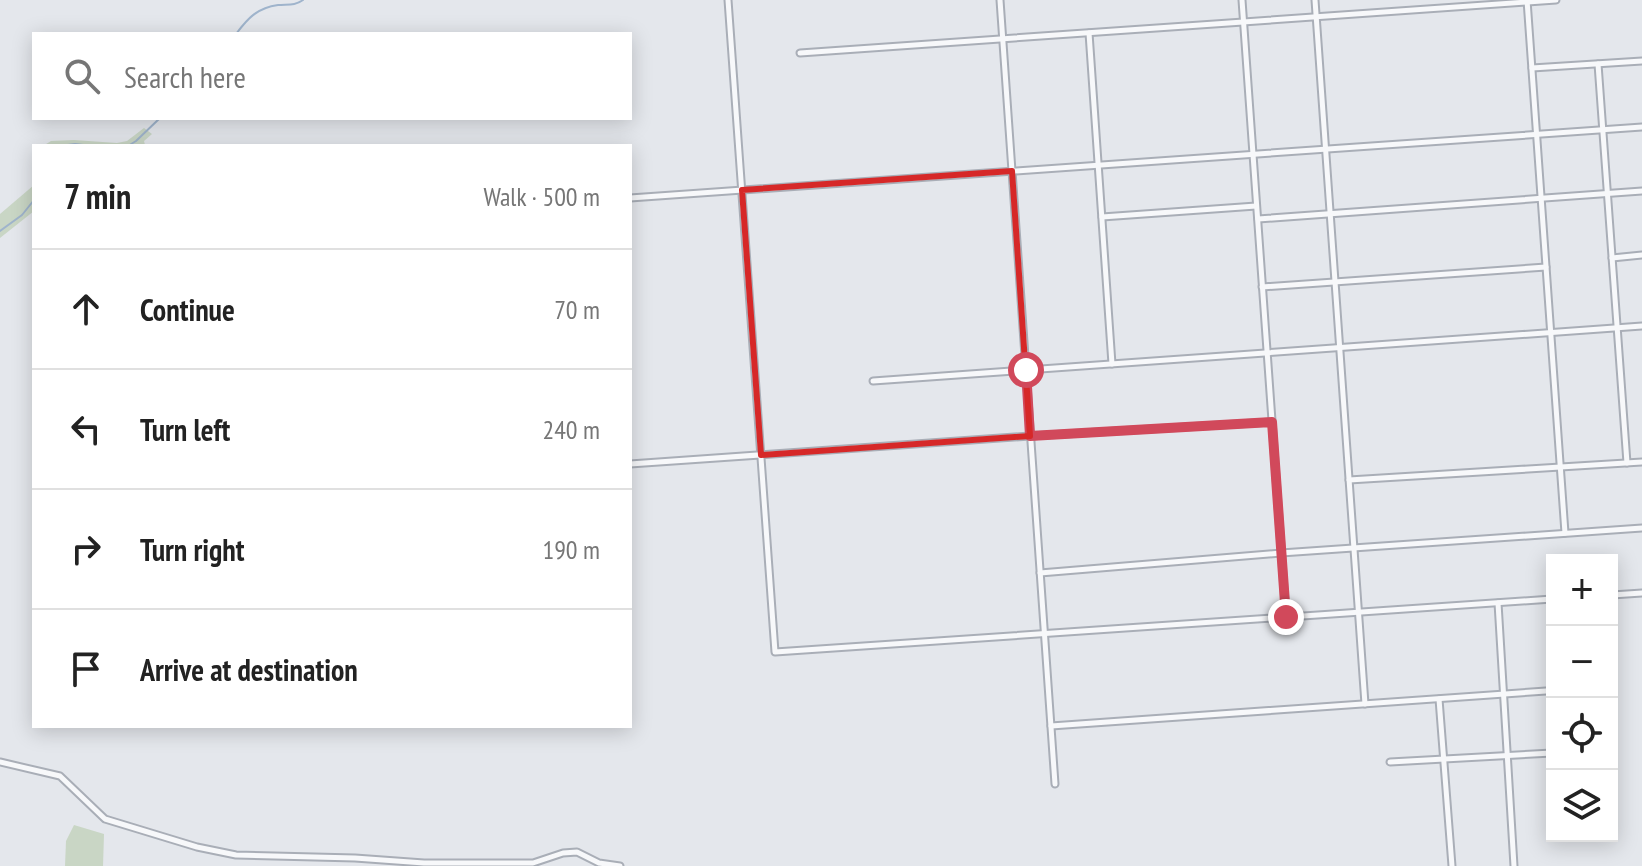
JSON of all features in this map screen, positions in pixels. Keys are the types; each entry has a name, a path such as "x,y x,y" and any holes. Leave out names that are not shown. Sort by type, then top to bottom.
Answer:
{"street":[{"path":"728,0 775,652 1546,599"},
{"path":"1000,0 1055,784"},
{"path":"1242,0 1286,617"},
{"path":"1315,0 1365,704"},
{"path":"800,53 1556,0"},
{"path":"1527,1 1565,533"},
{"path":"1089,33 1112,364"},
{"path":"1532,68 1642,61"},
{"path":"1598,64 1627,463"},
{"path":"632,198 1642,127"},
{"path":"1258,219 1642,191"},
{"path":"1102,217 1257,206"},
{"path":"1612,258 1642,255"},
{"path":"1262,287 1546,267"},
{"path":"873,381 1642,326"},
{"path":"632,464 1272,422"},
{"path":"1349,480 1642,462"},
{"path":"1040,573 1642,528"},
{"path":"1618,595 1642,593"},
{"path":"1498,603 1514,866"},
{"path":"1051,726 1546,691"},
{"path":"1439,699 1452,866"},
{"path":"1390,762 1546,753"},
{"path":"0,762 60,776 105,819 197,847 236,855 424,863 533,863 563,853 577,852 599,863 620,866"}],"highlighted area":[{"path":"1012,171 1030,436 761,455 742,190"}],"green space":[{"path":"144,128 152,134 145,144 46,144 74,140 127,141"},
{"path":"32,187 32,213 0,238 0,214"},
{"path":"74,825 104,834 103,866 65,866 66,841"}],"waterway":[{"path":"238,32 259,11 303,0"},
{"path":"131,144 158,120"},
{"path":"0,231 22,215 32,202"}],"route":[{"path":"1026,370 1030,436 1272,422 1286,617"}]}
